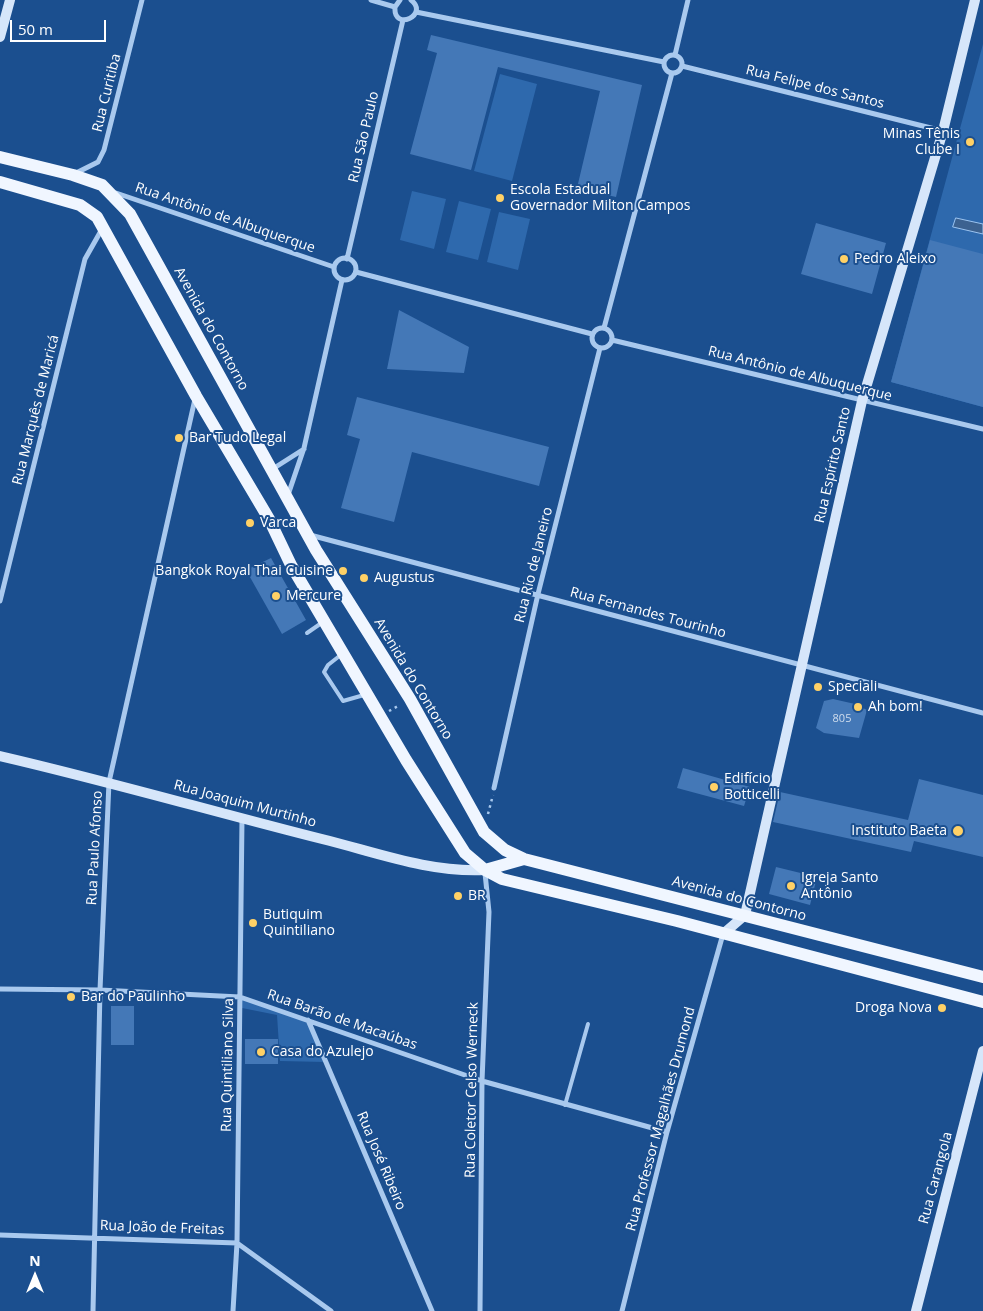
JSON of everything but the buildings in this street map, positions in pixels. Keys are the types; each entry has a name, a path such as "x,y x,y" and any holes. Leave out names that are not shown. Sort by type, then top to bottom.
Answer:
{"main road":[{"name":"Avenida do Contorno","path":"0,158 72,175 102,185 130,214 307,534 410,699 484,832 505,850 524,859 983,977"},
{"path":"0,182 80,206 97,217 324,621 451,832 465,853 485,870 502,879 983,1002"},
{"path":"485,870 524,859"}],"street":[{"path":"0,36 10,0"},
{"name":"Rua Curitiba","path":"72,175 98,162 104,150 142,0"},
{"path":"372,0 394,7"},
{"path":"394,7 400,0"},
{"path":"394,7 396,17 403,20 413,18 416,12 416,5 411,0"},
{"path":"675,55 688,0"},
{"name":"Rua Espírito Santo","path":"745,915 800,666 862,401 943,131 975,0"},
{"path":"416,12 664,62"},
{"name":"Rua São Paulo","path":"347,259 403,20"},
{"path":"675,55 680,58 682,66 679,71 672,73 666,70 664,62 667,57 675,55"},
{"name":"Rua Felipe dos Santos","path":"682,66 943,131"},
{"path":"604,328 672,73"},
{"name":"Rua Antônio de Albuquerque","path":"108,190 334,267"},
{"name":"Rua Marquês de Maricá","path":"0,601 85,259 103,228"},
{"path":"340,259 347,259 353,262 356,272 349,280 342,280 336,276 334,267 340,259"},
{"path":"356,272 592,334"},
{"path":"287,498 304,448 342,280"},
{"path":"604,328 611,333 612,340 609,346 600,348 594,345 592,334 595,330 604,328"},
{"name":"Rua Antônio de Albuquerque","path":"612,340 983,429"},
{"name":"Rua Rio de Janeiro","path":"494,788 538,594 600,348"},
{"name":"Rua Paulo Afonso","path":"94,1311 100,990 109,782 196,396"},
{"path":"271,471 304,448"},
{"name":"Rua Fernandes Tourinho","path":"307,534 983,713"},
{"name":"Rua Joaquim Murtinho","path":"0,756 109,782 242,819 427,866 466,871 485,870"},
{"name":"Rua Quintiliano Silva","path":"233,1311 237,1242 242,819"},
{"name":"Rua Coletor Celso Werneck","path":"480,1311 482,1081 489,912 485,870"},
{"path":"723,934 745,915"},
{"name":"Rua Professor Magalhães Drumond","path":"622,1311 667,1132 723,934"},
{"name":"Rua Barão de Macaúbas","path":"0,989 100,990 240,997 482,1081 667,1132"},
{"name":"Rua José Ribeiro","path":"308,1020 432,1311"},
{"name":"Rua Carangola","path":"916,1311 983,1051"},
{"name":"Rua João de Freitas","path":"0,1235 237,1242 331,1311"}],"lane":[{"path":"307,633 324,621"},
{"path":"344,653 328,665 324,672 340,698 349,701 368,693"},
{"path":"565,1105 588,1024"}],"path":[{"path":"382,716 410,699"},
{"path":"484,832 494,788"}],"shaded area":[{"name":"Minas Tênis Clube I","path":"983,44 983,407 891,382"},
{"path":"500,74 537,84 512,181 474,171"},
{"path":"412,191 446,199 434,249 400,240"},
{"path":"459,201 491,209 478,260 446,252"},
{"path":"499,212 530,219 518,270 487,262"},
{"path":"956,218 983,224 983,234 953,227"},
{"path":"242,997 308,1022 326,1062 280,1061 277,1015 242,1008"}],"place":[{"name":"Minas Tênis Clube I","path":"970,142"},
{"name":"Escola Estadual Governador Milton Campos","path":"500,198"},
{"name":"Pedro Aleixo","path":"844,259"},
{"name":"Bar Tudo Legal","path":"179,438"},
{"name":"Varca","path":"250,523"},
{"name":"Bangkok Royal Thai Cuisine","path":"343,571"},
{"name":"Augustus","path":"364,578"},
{"name":"Mercure","path":"276,596"},
{"name":"Speciali","path":"818,687"},
{"name":"Ah bom!","path":"858,707"},
{"name":"Edifício Botticelli","path":"714,787"},
{"name":"Instituto Baeta","path":"958,831"},
{"name":"Igreja Santo Antônio","path":"791,886"},
{"name":"BR","path":"458,896"},
{"name":"Butiquim Quintiliano","path":"253,923"},
{"name":"Bar do Paulinho","path":"71,997"},
{"name":"Droga Nova","path":"942,1008"},
{"name":"Casa do Azulejo","path":"261,1052"}]}
